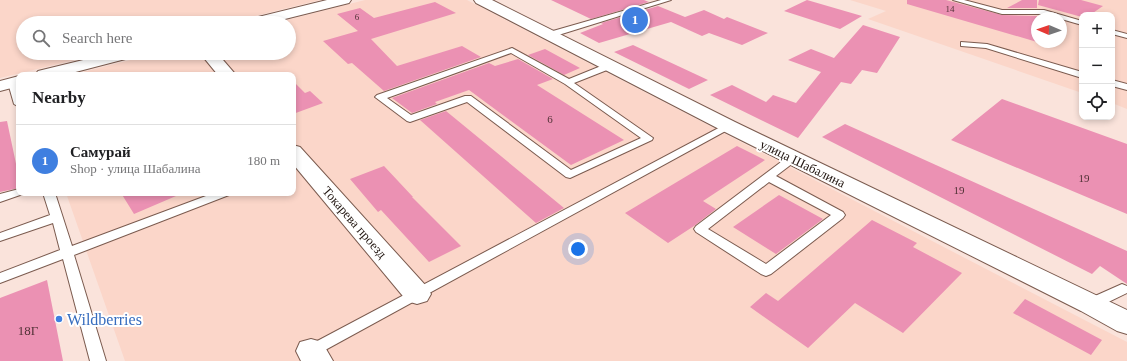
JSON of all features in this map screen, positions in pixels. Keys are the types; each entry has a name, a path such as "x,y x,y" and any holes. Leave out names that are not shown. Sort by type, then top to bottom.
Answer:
{"main road":[{"path":"279,16 344,0"},
{"name":"улица Шабалина","path":"481,0 728,126 1127,323"},
{"path":"56,72 103,60"},
{"path":"214,60 224,72"},
{"name":"Токарева проезд","path":"297,161 417,294"}],"lane":[{"path":"549,35 668,0"},
{"path":"956,0 1002,12 1044,12 1079,22"},
{"path":"1115,33 1127,36"},
{"path":"964,44 987,46 1079,74"},
{"path":"512,50 568,82 648,138 570,175 468,98 410,119 380,97 512,50"},
{"path":"568,82 609,66"},
{"path":"10,83 16,97"},
{"path":"1115,84 1127,87"},
{"path":"315,356 417,294 728,126"},
{"path":"769,177 838,216 766,271 700,228 793,158"},
{"path":"0,198 16,193"},
{"path":"50,196 68,252 98,361"},
{"path":"0,278 217,196"},
{"path":"0,237 57,217"},
{"path":"1091,304 1122,289"}],"shaded area":[{"path":"0,0 320,0 255,16 16,16 16,60 75,60 25,72 16,72 16,74 0,78"},
{"path":"365,0 467,0 1127,342 1127,361 125,361 67,196 296,196 296,72 83,72 130,60 296,60 296,18"},
{"path":"850,0 1127,0 1127,109 1115,104 1115,12 1079,12 1079,92 868,19 886,11"}],"building":[{"path":"551,0 644,0 649,2 591,19"},
{"path":"807,0 862,16 840,29 784,11"},
{"path":"907,0 946,0 1002,15 1031,16 1031,40 907,4"},
{"path":"1022,0 1037,0 1037,8 1007,8"},
{"path":"1039,0 1081,0 1103,6 1094,12 1079,12 1079,16 1038,5"},
{"path":"435,2 456,13 371,39 397,66 462,46 481,57 384,91 352,63 348,64 323,41 358,31 337,14 360,8 374,18"},
{"path":"658,6 685,17 704,10 724,19 727,17 768,33 742,45 709,33 702,36 671,22 599,43 580,33 603,24 601,23"},
{"path":"863,25 900,37 877,73 862,70 851,84 841,82 798,138 710,95 732,85 766,102 773,95 796,103 821,72 788,60 811,49 834,58"},
{"path":"633,45 708,80 689,89 614,52"},
{"path":"545,49 580,68 564,75 528,55"},
{"path":"518,59 553,79 537,85 624,140 571,165 469,90 435,102 437,104 412,113 392,98 489,63 495,66"},
{"path":"296,84 305,93 310,91 323,103 296,113"},
{"path":"1002,99 1127,144 1127,214 951,140"},
{"path":"446,111 564,208 536,223 420,120"},
{"path":"7,121 16,164 16,189 0,192 0,122"},
{"path":"845,124 1127,251 1127,284 1100,266 1092,274 822,137"},
{"path":"737,146 765,160 703,201 716,209 668,243 625,213"},
{"path":"384,166 412,197 461,246 429,262 381,210 378,212 350,179"},
{"path":"779,195 823,219 776,254 733,227"},
{"path":"123,196 176,196 134,214"},
{"path":"872,220 917,243 913,247 962,273 903,333 855,303 808,348 750,307 766,293 778,301"},
{"path":"47,280 63,361 0,361 0,298"},
{"path":"1025,299 1102,340 1091,355 1013,313"}],"place":[{"name":"Самурай","path":"635,20"},
{"name":"Wildberries","path":"59,319"}]}
